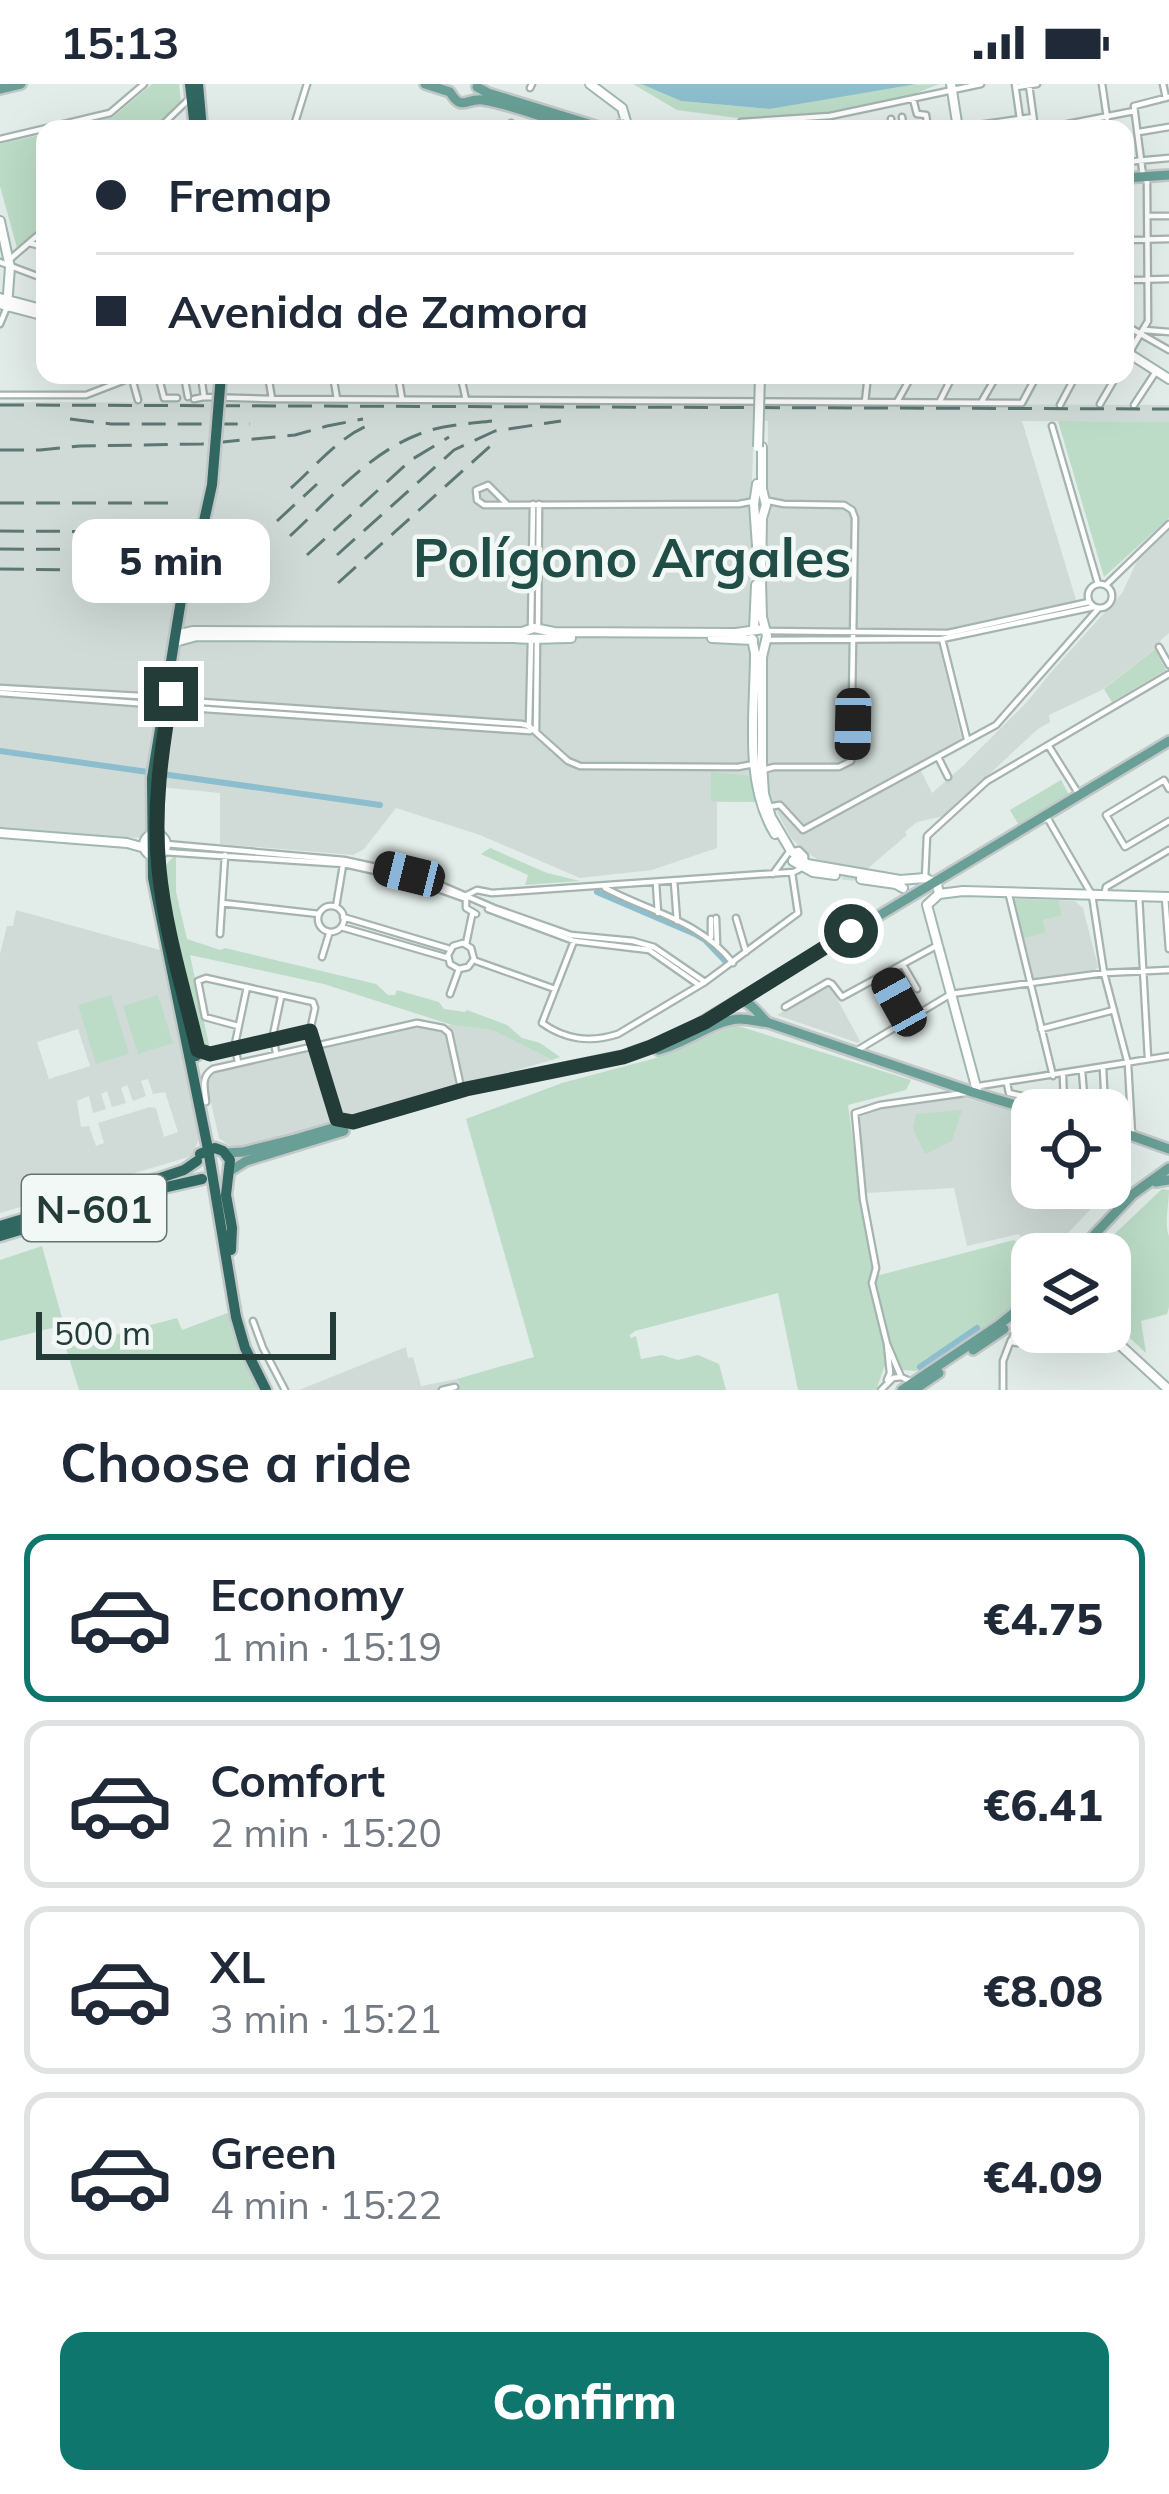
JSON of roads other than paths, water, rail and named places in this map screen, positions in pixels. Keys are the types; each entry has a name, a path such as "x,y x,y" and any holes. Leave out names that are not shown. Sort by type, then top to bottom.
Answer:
{"highway":[{"path":"194,120 187,101 195,86"},
{"path":"195,86 197,120"},
{"path":"209,1153 155,894 155,772 186,588 212,484 218,384"},
{"path":"155,846 206,1102 209,1153 196,1169 217,1178"},
{"path":"209,1153 230,1160 217,1178 240,1333 270,1390"},
{"name":"N-601","path":"0,1223 184,1170 209,1153"},
{"name":"N-601","path":"0,1236 158,1189 217,1178"}],"main road":[{"path":"0,89 21,84"},
{"path":"425,84 450,88 458,102 485,100 551,120"},
{"path":"472,100 476,85 488,93 592,120"},
{"path":"1134,180 1169,178"},
{"path":"658,1050 696,1033 906,896 1169,744"},
{"path":"209,1153 246,1152 466,1089 623,1057 680,1036 761,994 906,896"},
{"path":"761,994 758,1003 765,1020"},
{"path":"744,1001 765,1020"},
{"path":"217,1178 246,1161 448,1100 674,1047 742,1018 765,1020 1011,1104"},
{"path":"1132,1136 1169,1150"},
{"path":"1101,1233 1169,1174"},
{"path":"1099,1233 1133,1194 1169,1174"},
{"path":"911,1386 1011,1317"}],"street":[{"path":"80,120 110,113 144,84"},
{"path":"296,120 307,84"},
{"path":"590,84 622,108 620,120"},
{"path":"799,120 830,118 949,87 981,84"},
{"path":"1102,84 1104,118"},
{"path":"1092,120 1168,98 1163,84"},
{"path":"1021,119 1016,86 1033,85 1035,120"},
{"path":"949,87 954,120"},
{"path":"913,99 917,114 926,115 927,120"},
{"path":"167,120 187,101"},
{"path":"1134,107 1148,216 1148,321 1146,333 1134,346"},
{"path":"1017,120 1034,117"},
{"path":"1137,132 1169,127"},
{"path":"0,139 36,130"},
{"path":"1134,160 1169,158"},
{"path":"1148,216 1169,215"},
{"path":"0,221 6,263 0,324"},
{"path":"6,263 36,237"},
{"path":"1134,240 1169,239"},
{"path":"29,243 36,245"},
{"path":"6,263 36,275"},
{"path":"1134,280 1169,279"},
{"path":"4,302 36,311"},
{"path":"1134,328 1169,350"},
{"path":"1146,333 1169,332"},
{"path":"1134,359 1169,379"},
{"path":"1134,405 1156,370"},
{"path":"0,395 92,394 115,384"},
{"path":"135,384 138,400"},
{"path":"160,384 164,398 177,398"},
{"path":"187,384 191,398 1022,403 1032,384"},
{"path":"202,384 204,397"},
{"path":"270,384 272,399"},
{"path":"334,384 337,400"},
{"path":"400,384 403,400"},
{"path":"463,384 466,400"},
{"path":"762,384 758,794 764,814 800,870 894,883 906,896 927,905"},
{"path":"865,401 867,384"},
{"path":"897,401 907,384"},
{"path":"940,401 948,384"},
{"path":"982,402 992,384"},
{"path":"1060,405 1071,384"},
{"path":"1100,404 1112,384"},
{"path":"1144,390 1154,397"},
{"path":"181,633 942,636 1107,606 1112,592 1102,584 1052,425"},
{"path":"0,690 531,730 580,766 848,765 854,636 852,510 844,505 784,504 481,504 476,490 488,485 506,503"},
{"path":"531,730 536,504"},
{"path":"1094,606 1089,590 1102,584 1169,524"},
{"path":"767,807 780,805 803,830 993,728 1094,606"},
{"path":"181,633 535,635"},
{"path":"942,636 968,741"},
{"path":"1159,647 1169,665"},
{"path":"971,1090 927,905 933,884 927,836 987,781 1169,674"},
{"path":"1048,746 1078,793"},
{"path":"938,757 948,777"},
{"path":"760,767 767,807 787,855"},
{"path":"1169,789 1164,780 1106,814 1125,847 1169,821"},
{"path":"1043,819 1092,896 1104,973 1128,1064 1132,1136"},
{"path":"0,833 344,862"},
{"path":"155,846 344,862 430,879 574,941 649,950 702,984"},
{"path":"1106,896 1106,886 1169,850"},
{"path":"220,934 225,855"},
{"path":"773,874 787,855"},
{"path":"334,905 344,862"},
{"path":"574,941 542,1024 586,1040 618,1034 702,984 798,913 800,870"},
{"path":"466,897 477,890 488,894 603,887 800,870 913,878 963,892 1167,897 1169,949"},
{"path":"906,896 913,878"},
{"path":"674,881 677,921"},
{"path":"656,883 658,913"},
{"path":"603,887 714,941 733,963"},
{"path":"1008,893 1053,1076"},
{"path":"488,894 488,907"},
{"path":"1138,896 1148,1060"},
{"path":"466,897 466,908 473,916"},
{"path":"222,903 317,916"},
{"path":"317,916 334,905"},
{"path":"334,905 344,917 450,949 465,942 473,916 488,907 571,935 654,947 702,984"},
{"path":"317,916 328,933"},
{"path":"322,957 328,933 340,927 344,917"},
{"path":"714,919 714,941"},
{"path":"736,919 746,952"},
{"path":"340,927 448,958 457,970"},
{"path":"465,942 475,962"},
{"path":"785,1006 828,982 842,998 938,945"},
{"path":"448,958 450,949"},
{"path":"475,962 555,989"},
{"path":"457,970 475,962"},
{"path":"903,965 917,989"},
{"path":"450,994 457,970"},
{"path":"854,1052 951,994 1104,973 1169,970"},
{"path":"885,975 904,1010"},
{"path":"238,1026 205,1018 197,984 201,978 315,1004 310,1031 337,1119"},
{"path":"238,1064 238,1026 247,987"},
{"path":"276,1055 281,997 289,996"},
{"path":"183,997 201,1053 310,1031"},
{"path":"1041,1029 1114,1010"},
{"path":"206,1102 205,1076 213,1069 417,1022 449,1033 460,1083"},
{"path":"880,1390 890,1373 872,1283 876,1268 863,1199 855,1113 1169,1055"},
{"path":"1103,1068 1104,1089"},
{"path":"1082,1071 1084,1089"},
{"path":"1063,1074 1063,1089"},
{"path":"1006,1083 1011,1093"},
{"path":"1003,1102 998,1093 1006,1083"},
{"path":"337,1119 353,1122"},
{"path":"329,1129 337,1119"},
{"path":"254,1321 262,1348 285,1390"},
{"path":"1003,1390 1004,1361 1011,1343"},
{"path":"887,1344 911,1386"},
{"path":"1131,1352 1169,1387"},
{"path":"1130,1353 1169,1387"},
{"path":"1145,1364 1152,1374"},
{"path":"887,1381 911,1386"},
{"path":"442,1390 455,1387"}],"water":[{"path":"641,84 916,84 770,109 681,101"}],"waterway":[{"path":"0,751 380,805"},
{"path":"597,892 695,934 726,962"},
{"path":"920,1367 977,1328"}],"railway":[{"path":"0,405 1169,409"},
{"path":"70,419 111,424 250,424"},
{"path":"0,450 202,444 295,435 363,419"},
{"path":"290,536 349,479 399,443 435,429 492,421"},
{"path":"337,555 454,450 495,431 561,421"},
{"path":"291,488 341,442 375,423"},
{"path":"307,555 411,460 449,437"},
{"path":"338,583 498,439"},
{"path":"277,521 317,484"},
{"path":"0,503 169,503"},
{"path":"0,531 170,532"},
{"path":"0,549 169,550"},
{"path":"0,569 170,571"}],"district":[{"name":"Polígono Argales","path":"632,557"}]}
